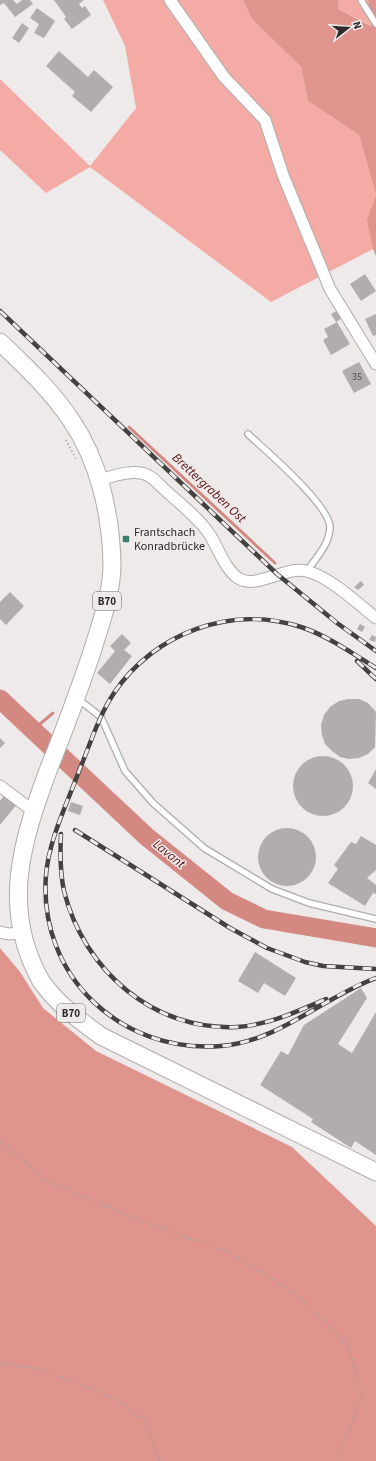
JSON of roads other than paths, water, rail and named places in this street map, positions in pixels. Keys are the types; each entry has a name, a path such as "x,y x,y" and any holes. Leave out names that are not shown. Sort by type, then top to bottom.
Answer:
{"main road":[{"name":"B70","path":"0,342 55,398 71,421 84,444 99,480 106,503 112,564 110,587 102,622 69,717 33,811 23,841 17,869 15,894 20,932 29,958 41,980 56,999 74,1016 101,1036 376,1172"}],"street":[{"path":"170,0 224,77 265,120 283,175 330,289 376,364"},
{"path":"99,480 117,475 136,473 149,475 188,511 209,533 232,572 243,581 250,582 289,571 307,571 323,578 376,618"},
{"path":"0,786 33,811"},
{"path":"0,932 9,934 20,932"}],"lane":[{"path":"361,0 376,24"},
{"path":"248,434 315,499 330,523 329,537 323,549 307,571"},
{"path":"76,697 100,717 125,771 153,803 204,848 272,889 309,903 376,919"}],"waterway":[{"name":"Brettergraben Ost","path":"129,427 275,563"},
{"name":"Lavant","path":"0,699 147,837 227,901 264,919 376,938"},
{"name":"Brettergraben Ost","path":"33,730 53,713"}],"railway":[{"path":"0,311 277,574 337,623 376,651"},
{"path":"376,668 340,645 301,627 275,621 248,619 222,622 197,629 173,640 150,654 131,672 114,693 103,712 59,822 51,848 46,875 47,912 56,945 71,976 93,1001 120,1022 150,1037 184,1045 221,1046 242,1042 263,1036 282,1027 357,986 376,978"},
{"path":"357,661 376,679"},
{"path":"75,830 230,928 267,948 305,962 323,966 376,969"},
{"path":"61,834 60,848 64,891 74,920 88,947 106,970 127,990 151,1007 178,1019 207,1026 237,1027 249,1026 272,1020 294,1013 326,999"}],"place":[{"name":"Frantschach Konradbrücke","path":"126,539"}]}
